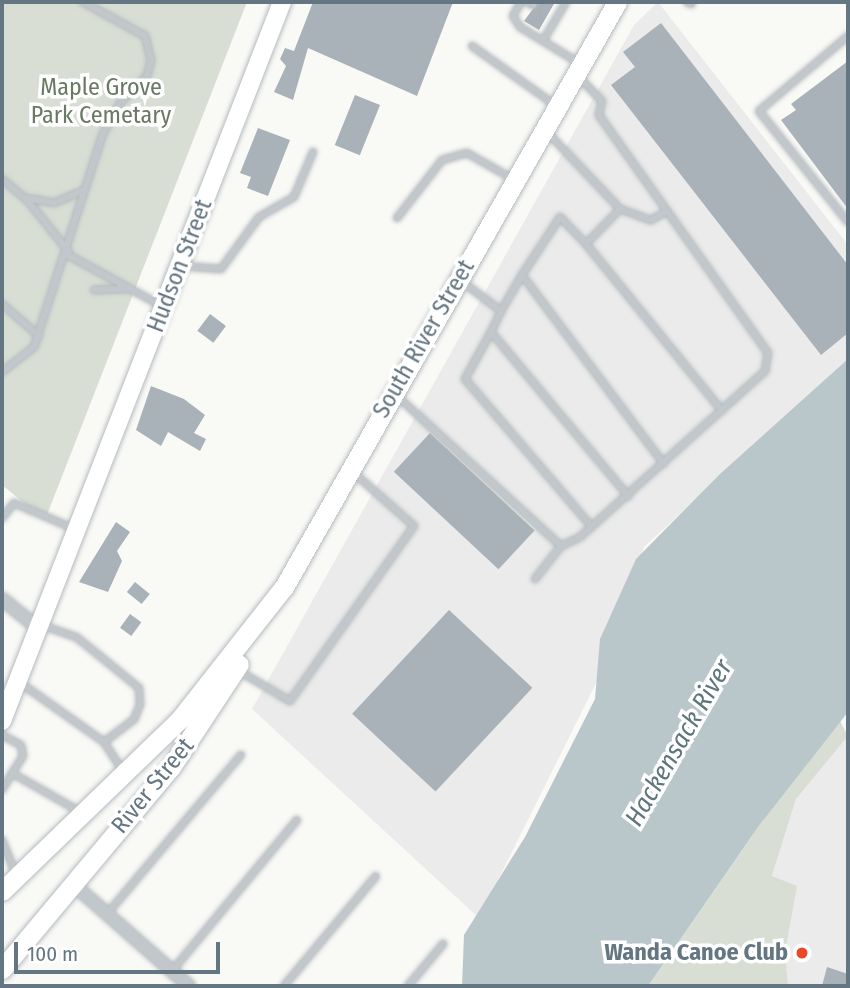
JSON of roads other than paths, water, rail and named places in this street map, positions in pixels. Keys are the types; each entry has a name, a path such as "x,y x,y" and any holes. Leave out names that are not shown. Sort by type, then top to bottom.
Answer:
{"main road":[{"name":"Hudson Street","path":"2,721 282,2"},
{"name":"South River Street","path":"229,670 284,587 617,2"},
{"name":"River Street","path":"7,885 84,814 229,670"},
{"name":"River Street","path":"2,970 172,767 229,670"}],"street":[{"path":"2,599 38,626"},
{"path":"72,884 189,986"}],"lane":[{"path":"2,372 27,356 39,336 68,253 103,134 121,102 147,76 152,52 145,36 83,2"},
{"path":"521,2 513,16 578,69 601,101 599,115 768,353 765,371 592,527 561,546 535,579"},
{"path":"543,41 565,2"},
{"path":"548,13 557,18"},
{"path":"848,36 759,111 848,222"},
{"path":"472,46 557,106"},
{"path":"544,129 620,209 651,220 667,211"},
{"path":"180,266 222,270 259,217 294,197 313,152"},
{"path":"397,218 442,160 467,153 515,180"},
{"path":"2,179 21,195 68,253 164,307"},
{"path":"21,195 54,203 85,190"},
{"path":"586,244 620,209"},
{"path":"592,527 465,379 522,275 560,217 586,244 722,411"},
{"path":"522,275 664,464"},
{"path":"458,279 501,311"},
{"path":"94,290 132,289"},
{"path":"2,304 39,336"},
{"path":"491,332 628,496"},
{"path":"394,393 561,546"},
{"path":"229,670 290,701 414,526 350,470"},
{"path":"2,518 14,503 78,530"},
{"path":"38,626 76,637 139,688 134,719 104,742"},
{"path":"17,681 104,742 124,774"},
{"path":"2,735 21,745 23,756 2,790"},
{"path":"107,914 241,755"},
{"path":"12,773 84,814"},
{"path":"172,971 297,820"},
{"path":"2,841 7,885"},
{"path":"284,986 376,876"},
{"path":"408,986 443,944"}],"water":[{"name":"Hackensack River","path":"848,359 848,712 758,827 648,986 462,986 464,935 525,837 595,699 600,639 636,559 720,474"}],"place":[{"name":"Wanda Canoe Club","path":"802,953"}],"park label":[{"name":"Maple Grove Park Cemetary","path":"101,102"}]}
